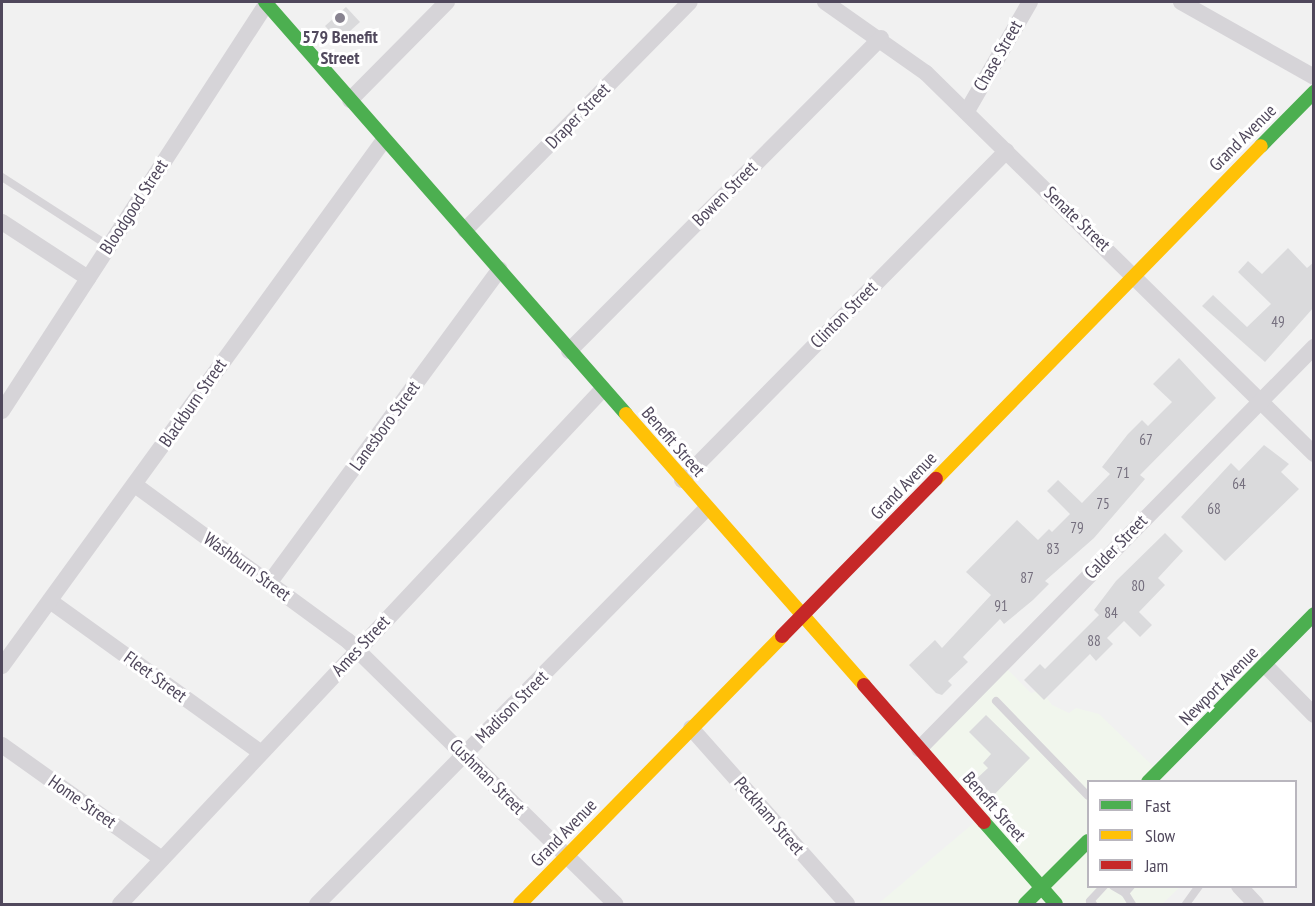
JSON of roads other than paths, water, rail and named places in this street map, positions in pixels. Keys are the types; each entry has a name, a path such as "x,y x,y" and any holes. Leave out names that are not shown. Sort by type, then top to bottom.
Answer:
{"street":[{"name":"Benefit Street","path":"266,2 706,509 1056,904"},
{"name":"Bloodgood Street","path":"2,411 266,2"},
{"path":"351,100 447,2"},
{"name":"Draper Street","path":"465,230 690,2"},
{"name":"Senate Street","path":"825,2 881,38 966,111 1134,274 1314,454"},
{"name":"Chase Street","path":"966,111 1030,2"},
{"path":"1181,2 1314,77"},
{"name":"Bowen Street","path":"569,351 881,38"},
{"name":"Grand Avenue","path":"520,904 1314,92"},
{"name":"Blackburn Street","path":"2,666 384,140"},
{"name":"Clinton Street","path":"682,480 1006,151"},
{"path":"2,222 88,278"},
{"name":"Lanesboro Street","path":"270,582 500,269"},
{"name":"Calder Street","path":"919,749 1259,400 1314,347"},
{"name":"Ames Street","path":"120,904 260,752 359,650 603,389"},
{"name":"Washburn Street","path":"135,485 270,582 359,650"},
{"name":"Madison Street","path":"317,904 706,509"},
{"name":"Fleet Street","path":"50,601 260,752"},
{"name":"Newport Avenue","path":"1150,780 1314,614"},
{"name":"Cushman Street","path":"359,650 616,904"},
{"path":"1265,665 1314,715"},
{"name":"Peckham Street","path":"691,728 847,904"},
{"name":"Home Street","path":"2,745 162,859"},
{"path":"1025,904 1087,843"},
{"path":"1241,888 1256,904"}],"lane":[{"path":"2,177 109,246"},
{"path":"996,701 1087,794"},
{"path":"1078,851 1087,861"},
{"path":"1089,903 1102,888"},
{"path":"1186,904 1198,888"},
{"path":"1128,890 1132,904"}],"place":[{"name":"579 Benefit Street","path":"340,18"}]}
